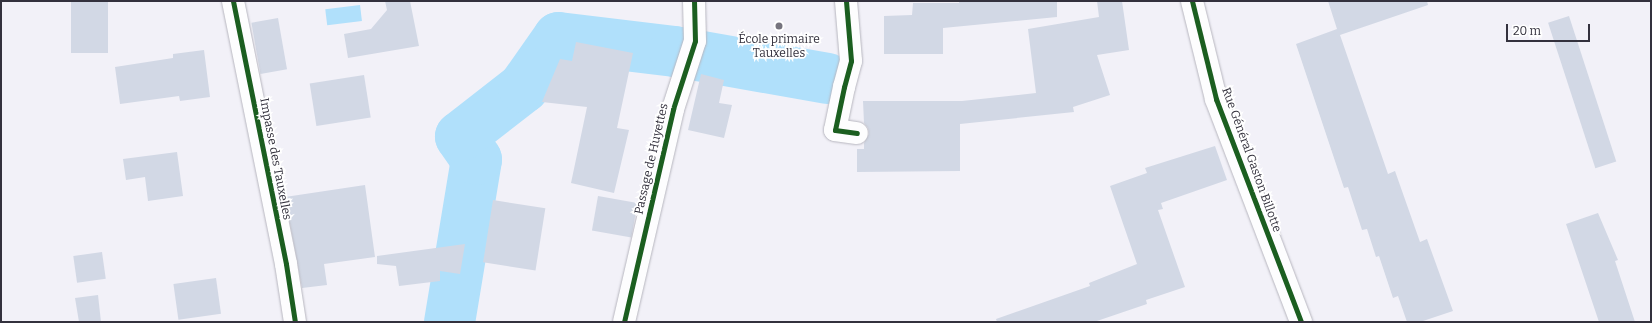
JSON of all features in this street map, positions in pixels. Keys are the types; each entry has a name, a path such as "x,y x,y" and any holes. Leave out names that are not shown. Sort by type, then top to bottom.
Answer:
{"street":[{"name":"Impasse des Tauxelles","path":"233,1 286,264 295,322"},
{"name":"Passage de Huyettes","path":"624,322 673,109 696,41 694,1"},
{"path":"846,1 851,61 835,130 857,133"},
{"name":"Rue Général Gaston Billotte","path":"1192,1 1216,99 1301,322"}],"water":[{"path":"360,5 362,21 327,25 325,9"}],"building":[{"path":"71,1 108,1 108,53 71,53"},
{"path":"385,1 410,1 419,46 348,58 344,34 371,29 387,10"},
{"path":"959,1 1057,1 1057,17 943,28 943,54 884,54 884,16 912,15 913,3 959,3"},
{"path":"1097,1 1122,1 1129,50 1097,55 1110,95 1073,107 1074,112 960,124 960,171 857,172 857,149 864,149 864,143 869,134 868,128 864,123 863,101 962,101 1036,93 1028,29 1099,17"},
{"path":"1328,1 1427,1 1428,5 1340,35 1388,174 1395,171 1420,242 1427,239 1453,311 1420,322 1407,322 1398,296 1393,298 1379,256 1376,257 1367,229 1362,230 1348,187 1344,188 1296,44 1337,29"},
{"path":"1569,16 1616,162 1595,168 1548,23"},
{"path":"278,18 287,69 260,74 251,23"},
{"path":"576,42 633,53 617,128 629,130 614,193 571,183 587,107 542,102 560,59 572,61"},
{"path":"204,50 210,97 180,101 179,96 120,104 115,67 173,58 173,54"},
{"path":"701,74 724,80 719,103 732,105 724,138 688,130"},
{"path":"364,75 371,117 316,126 310,84"},
{"path":"1215,146 1227,180 1161,203 1163,209 1158,210 1185,287 1146,300 1147,304 1094,322 997,322 996,319 1090,286 1089,283 1137,264 1110,186 1147,173 1145,168"},
{"path":"177,152 183,196 148,201 145,177 126,180 123,159"},
{"path":"365,185 375,257 324,264 327,285 302,288 285,197"},
{"path":"598,196 637,203 631,237 592,230"},
{"path":"493,200 545,208 535,271 483,262"},
{"path":"1598,213 1618,260 1615,261 1635,322 1599,322 1566,224"},
{"path":"465,244 460,274 440,271 440,281 399,286 396,266 377,264 377,256"},
{"path":"102,252 106,279 77,283 73,256"},
{"path":"216,278 221,314 178,320 173,284"},
{"path":"98,295 101,322 79,322 75,298"}],"waterway":[{"path":"449,322 476,159 460,136 523,87 558,37 674,51 827,78"}],"cycle path":[{"path":"233,1 286,264 295,322"},
{"path":"624,322 673,109 695,41 694,1"},
{"path":"846,1 851,61 835,130 857,133"},
{"path":"1192,1 1216,99 1301,322"}],"place":[{"name":"École primaire Tauxelles","path":"779,26"}]}
